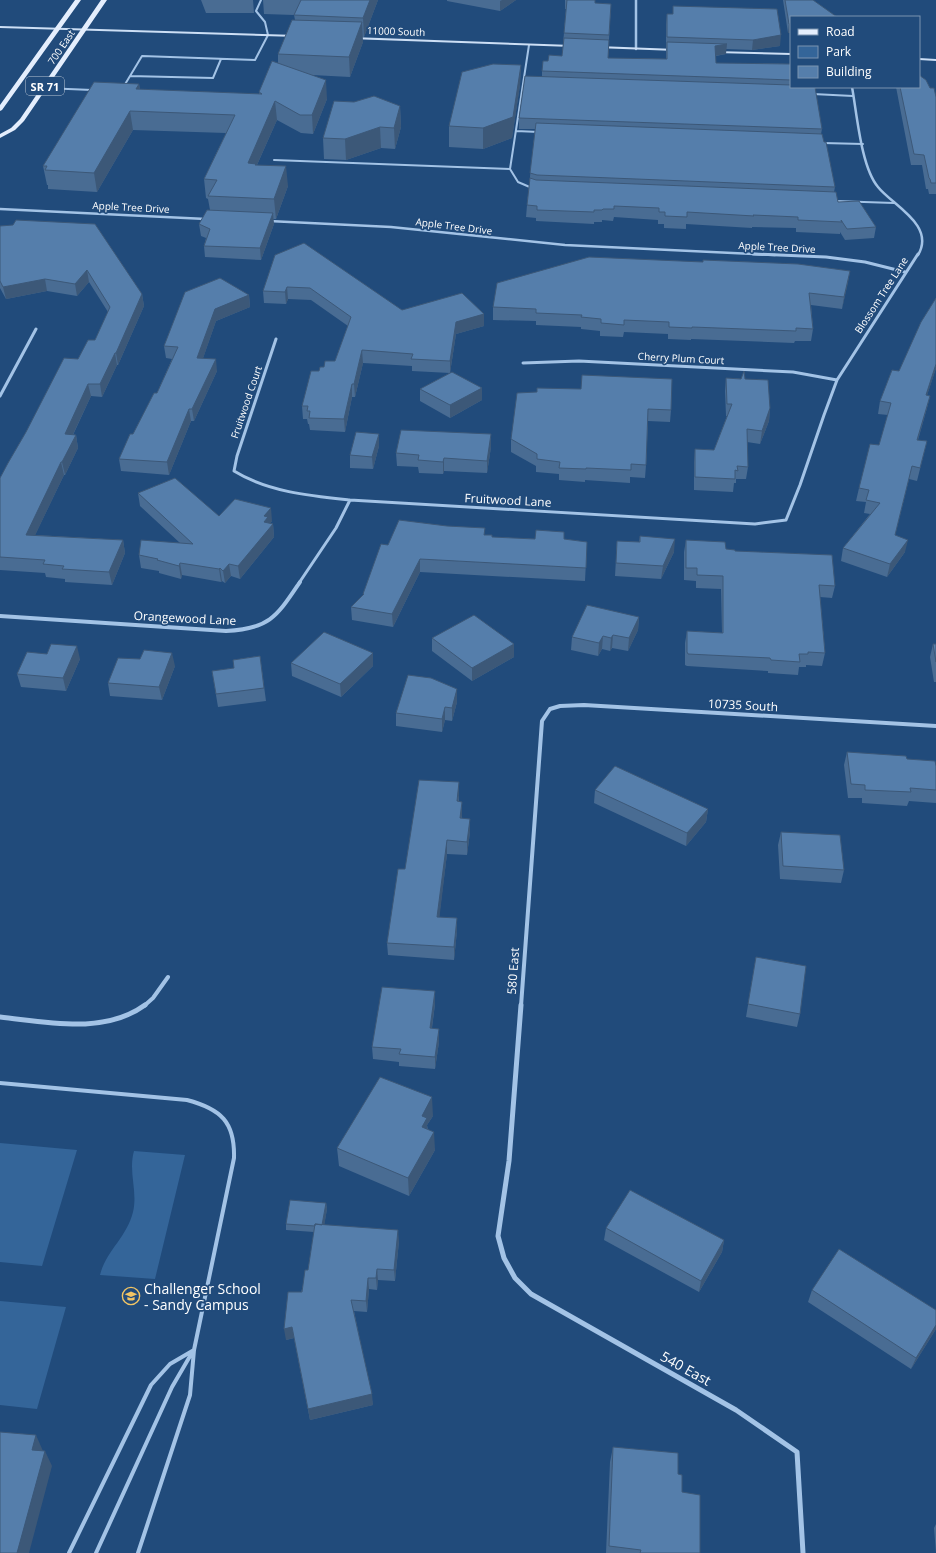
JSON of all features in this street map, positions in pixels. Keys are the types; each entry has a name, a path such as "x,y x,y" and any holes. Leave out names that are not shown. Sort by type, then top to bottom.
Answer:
{"main road":[{"name":"700 East","path":"0,110 78,0"},
{"name":"700 East","path":"0,136 18,125 104,0"}],"street":[{"path":"636,0 636,49"},
{"path":"0,27 299,36"},
{"name":"11000 South","path":"347,38 575,46"},
{"path":"590,47 682,50"},
{"path":"713,52 790,54"},
{"path":"920,59 936,60"},
{"name":"Blossom Tree Lane","path":"786,520 794,502 829,400 838,380 920,251 922,241 920,230 912,220 878,189 871,179 852,88"},
{"name":"Apple Tree Drive","path":"0,209 214,219"},
{"name":"Apple Tree Drive","path":"261,221 391,227 565,245 826,257 865,262 906,272"},
{"path":"0,396 36,329"},
{"name":"Fruitwood Court","path":"234,471 237,456 276,339"},
{"name":"Cherry Plum Court","path":"523,363 579,361 793,372 838,380"},
{"name":"Fruitwood Lane","path":"234,471 242,478 254,482 314,496 350,500 754,524 786,520"},
{"name":"Orangewood Lane","path":"0,616 226,631 260,627 273,619 282,609 336,528 350,500"},
{"name":"10735 South","path":"550,709 560,706 584,705 936,726"},
{"name":"580 East","path":"498,1236 508,1161 541,728 545,714 550,709"},
{"path":"0,1017 78,1024 106,1023 134,1013 146,1005 168,977"},
{"name":"540 East","path":"498,1236 504,1258 515,1278 531,1294 736,1410 797,1452 803,1553"}],"lane":[{"path":"122,91 142,56 255,60 268,35 265,22 256,11 261,0"},
{"path":"529,45 510,169 515,180 522,186 536,189"},
{"path":"130,76 213,78 221,59"},
{"path":"44,88 94,90"},
{"path":"806,94 853,96"},
{"path":"516,131 539,132"},
{"path":"822,143 863,144"},
{"path":"274,160 510,169"},
{"path":"833,201 894,203"},
{"path":"0,1083 187,1100 202,1103 215,1109 225,1119 232,1131 235,1144 234,1158 194,1350 192,1382 186,1409 138,1553"},
{"path":"69,1553 151,1385 169,1363 181,1355 194,1350"},
{"path":"96,1553 172,1387 194,1350"}],"green space":[{"path":"0,1143 77,1150 42,1266 0,1262"},
{"path":"134,1151 185,1155 155,1279 100,1275 103,1266 126,1229 133,1212 134,1197 132,1159"},
{"path":"0,1301 66,1307 37,1409 0,1405"}],"building":[{"path":"301,0 370,0 363,18 294,15"},
{"path":"567,0 595,0 595,3 611,4 609,35 564,33"},
{"path":"785,0 813,0 836,16 790,16 789,24"},
{"path":"673,6 777,9 781,35 753,40 667,37 667,14 673,14"},
{"path":"292,20 362,22 349,57 278,54"},
{"path":"564,38 609,40 608,58 667,59 667,42 727,44 715,46 716,63 790,64 790,80 542,71 543,61 548,61 549,55 562,56"},
{"path":"272,61 326,80 312,115 300,115 275,101 248,163 256,164 255,165 286,166 274,199 208,196 217,180 204,179 235,115 130,111 94,173 45,170 47,166 43,166 94,82 139,84 136,89 262,94 259,92"},
{"path":"493,64 521,65 513,117 483,128 449,126 462,72"},
{"path":"525,76 790,85 790,88 815,88 822,129 519,118"},
{"path":"920,76 926,80 930,88 934,88 936,97 936,183 931,183 924,155 914,154 900,88 920,88"},
{"path":"374,96 400,106 394,128 380,127 345,139 323,138 334,101 354,102"},
{"path":"536,123 822,134 824,142 826,142 835,187 537,175 530,173"},
{"path":"530,178 536,180 836,192 838,202 859,201 876,227 847,229 841,220 842,222 798,220 798,217 687,212 687,217 665,216 665,212 659,212 659,208 614,206 614,209 594,210 594,212 537,210 537,206 527,205"},
{"path":"207,210 273,213 260,248 204,246 210,229 199,224"},
{"path":"16,220 95,224 142,294 116,353 100,384 88,384 65,434 76,435 61,462 26,535 123,540 109,572 62,569 64,566 43,564 45,560 0,557 0,478 26,432 64,358 78,359 88,340 95,340 110,307 87,270 75,284 45,279 3,287 0,281 0,226 13,225"},
{"path":"304,243 402,310 462,293 484,314 456,322 450,361 411,359 413,354 362,350 344,419 309,418 310,411 307,411 308,406 302,406 311,371 319,371 320,367 324,367 325,361 335,361 351,317 310,288 287,287 285,292 263,291 275,255"},
{"path":"589,257 798,264 850,271 844,297 809,293 813,329 796,328 796,331 669,327 669,322 624,320 624,325 601,323 601,319 581,317 582,315 536,313 536,309 493,307 497,283"},
{"path":"220,278 249,295 215,309 197,358 216,359 192,409 189,409 167,462 119,459 130,434 133,434 154,393 157,393 178,347 164,346 185,292"},
{"path":"936,298 936,364 926,395 930,396 917,440 927,441 920,468 912,466 895,535 908,540 890,564 843,548 880,503 866,500 869,490 859,488 870,444 879,445 891,403 880,401 892,370 899,371 921,322"},
{"path":"744,371 745,379 768,380 770,408 762,431 747,429 748,467 737,466 738,471 735,470 735,479 695,477 695,449 714,450 732,404 727,404 726,378 741,379"},
{"path":"452,372 482,388 450,405 420,389"},
{"path":"582,375 672,379 671,410 648,409 646,465 631,464 631,470 559,468 560,462 537,459 537,454 511,439 517,393 537,392 537,388 581,389"},
{"path":"401,430 491,434 487,461 444,458 443,462 418,460 419,455 396,453"},
{"path":"356,432 379,434 372,457 350,455"},
{"path":"175,478 219,516 235,499 271,508 264,516 268,517 264,522 273,524 238,566 229,564 223,571 220,568 180,563 179,566 139,555 141,540 193,544 138,493"},
{"path":"399,520 447,526 485,528 484,535 492,535 492,537 535,539 536,530 564,532 564,539 587,542 586,568 420,559 392,614 351,607 364,594 381,544 388,545"},
{"path":"640,536 675,539 663,566 616,563 617,541 640,542"},
{"path":"686,540 725,542 726,549 735,551 832,555 835,586 819,585 825,653 808,652 808,654 799,654 800,662 771,660 770,658 688,654 687,631 723,633 723,576 697,575 697,568 686,568"},
{"path":"587,605 639,617 629,638 613,635 611,638 603,636 599,643 572,637"},
{"path":"474,615 514,644 472,668 432,638"},
{"path":"324,632 373,653 340,684 291,663"},
{"path":"51,644 77,646 63,678 17,674 27,652 47,654"},
{"path":"933,644 936,644 936,662"},
{"path":"144,650 172,653 159,687 108,683 118,658 140,659"},
{"path":"260,656 264,688 216,694 212,671 234,668 233,660"},
{"path":"408,675 431,678 457,689 452,708 445,707 442,719 396,713"},
{"path":"847,752 906,756 907,759 935,761 936,790 910,788 911,792 865,790 865,785 851,784"},
{"path":"615,766 708,809 687,833 595,790"},
{"path":"419,780 459,782 457,801 462,802 460,818 470,819 467,842 447,840 437,917 457,918 454,947 387,943 398,869 405,869"},
{"path":"781,832 840,835 844,870 783,866"},
{"path":"756,957 806,966 800,1014 748,1004"},
{"path":"382,987 435,991 430,1028 439,1029 435,1057 399,1054 401,1049 372,1047"},
{"path":"380,1077 432,1097 422,1116 427,1118 422,1127 434,1132 408,1178 337,1148"},
{"path":"630,1190 724,1240 701,1281 606,1228"},
{"path":"290,1200 326,1203 322,1225 286,1224"},
{"path":"315,1224 398,1230 394,1270 377,1269 376,1278 368,1278 366,1301 351,1300 372,1394 308,1409 292,1327 284,1329 288,1292 302,1292 305,1270 308,1270"},
{"path":"839,1249 936,1310 936,1325 916,1358 812,1290"},
{"path":"0,1432 36,1435 32,1450 45,1451 17,1553 0,1553"},
{"path":"613,1447 678,1453 678,1474 682,1475 682,1492 700,1495 700,1553 640,1553 641,1550 609,1546"}],"place":[{"name":"Challenger School - Sandy Campus","path":"131,1296"}]}
